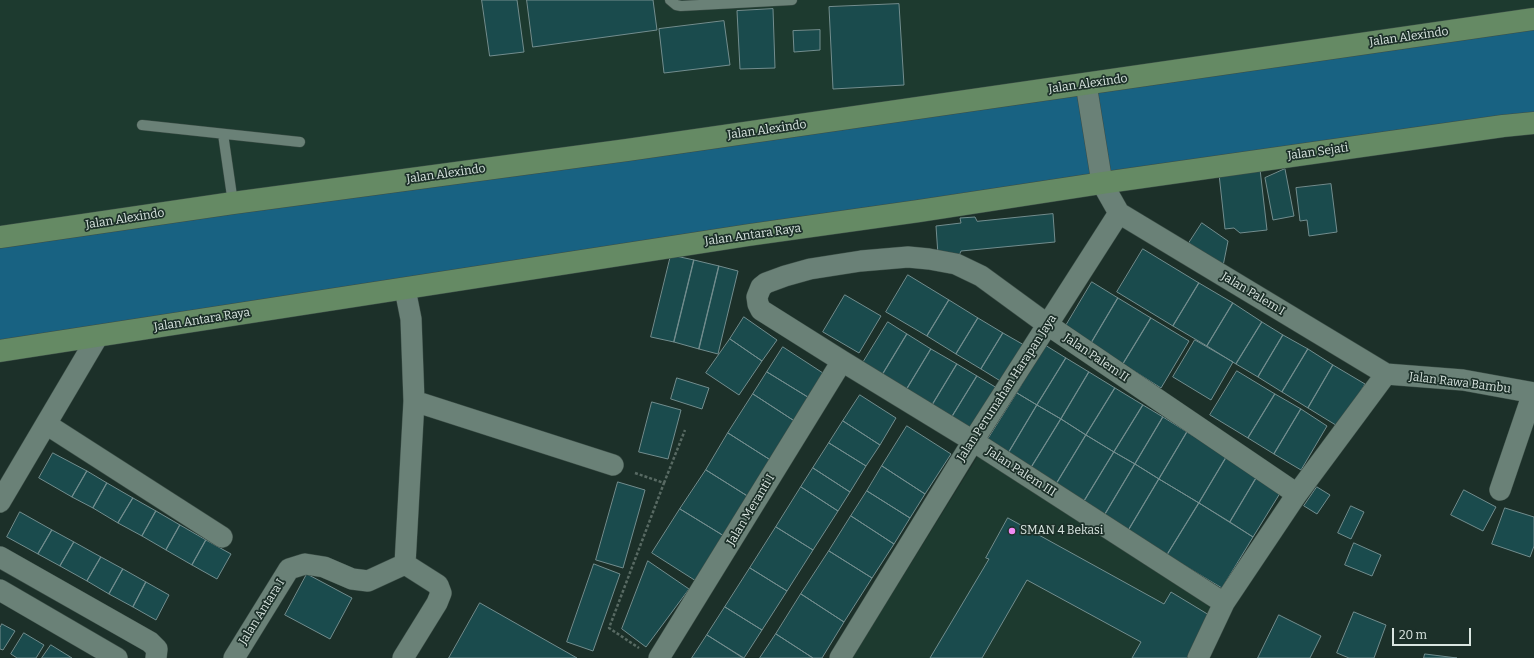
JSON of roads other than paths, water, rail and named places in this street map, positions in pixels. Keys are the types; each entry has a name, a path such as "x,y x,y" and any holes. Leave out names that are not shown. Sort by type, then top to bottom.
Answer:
{"street":[{"name":"Jalan Alexindo","path":"0,237 233,203 620,151 1534,19"},
{"path":"1086,84 1102,182 1119,213"},
{"name":"Jalan Sejati","path":"1102,182 1503,126 1534,123"},
{"name":"Jalan Antara Raya","path":"0,351 1102,182"},
{"name":"Jalan Perumahan Harapan Jaya","path":"840,658 973,441 1119,213"},
{"name":"Jalan Palem I","path":"1119,213 1386,374"},
{"name":"Jalan Palem II","path":"766,283 810,269 861,260 908,257 956,264 981,276 1048,325 1297,494"},
{"name":"Jalan Palem III","path":"766,283 759,290 757,297 761,310 973,441 1224,603"},
{"path":"403,658 437,603 440,593 438,585 405,564 414,401 411,319 405,289"},
{"path":"0,502 98,336"},
{"name":"Jalan Meranti I","path":"661,654 842,361"},
{"path":"1198,658 1224,603 1297,494 1386,374"},
{"name":"Jalan Rawa Bambu","path":"1386,374 1463,380 1534,393"},
{"path":"1500,490 1534,393"},
{"path":"414,401 613,465"},
{"path":"46,424 222,537"},
{"path":"0,557 150,642 157,649 156,658"},
{"name":"Jalan Antara I","path":"234,658 289,569 305,564 324,567 352,579 368,581 405,564"},
{"path":"0,590 118,658"}],"lane":[{"path":"670,0 672,3 681,6 792,0"},
{"path":"142,125 300,142"},
{"path":"223,134 233,203"}],"water":[{"path":"1534,19 1534,123 0,342 0,238"}],"place":[{"name":"SMAN 4 Bekasi","path":"1012,531"}]}
